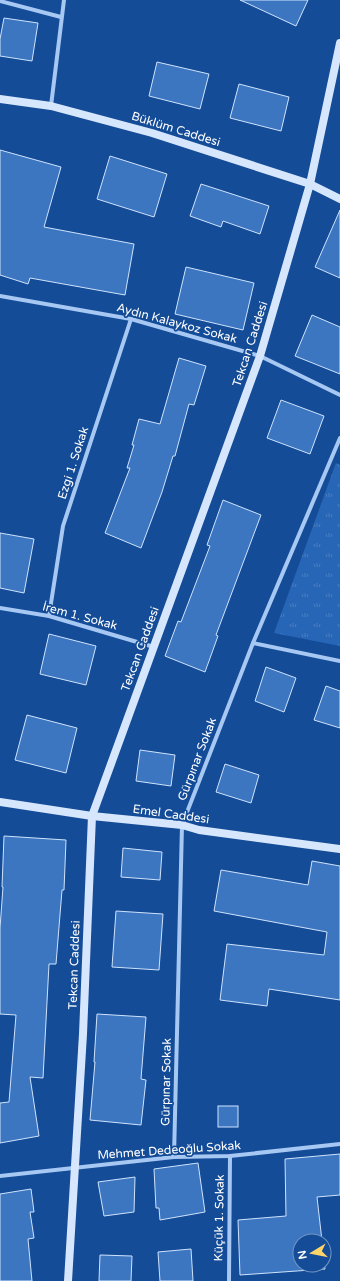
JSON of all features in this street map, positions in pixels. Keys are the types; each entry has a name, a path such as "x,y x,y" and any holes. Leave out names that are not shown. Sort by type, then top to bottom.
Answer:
{"street":[{"path":"51,106 64,0"},
{"path":"0,1 61,17"},
{"name":"Tekcan Caddesi","path":"68,1281 76,1167 92,816 260,356 310,184 340,43"},
{"name":"Büklüm Caddesi","path":"0,99 51,106 152,133 310,184 340,199"},
{"name":"Aydın Kalaykoz Sokak","path":"0,296 131,319 260,356 340,395"},
{"name":"Ezgi 1. Sokak","path":"49,616 63,526 131,319"},
{"name":"Gürpınar Sokak","path":"174,1157 182,825 253,643 340,438"},
{"name":"İrem 1. Sokak","path":"0,608 49,616 154,647"},
{"path":"253,643 340,661"},
{"name":"Emel Caddesi","path":"0,802 92,816 182,825 199,830 340,849"},
{"name":"Mehmet Dedeoğlu Sokak","path":"0,1176 174,1157 230,1156 340,1144"},
{"name":"Küçük 1. Sokak","path":"229,1281 230,1156"}],"green space":[{"path":"336,463 340,465 340,646 274,633"}],"building":[{"path":"240,0 308,0 296,26"},
{"path":"4,18 38,23 32,61 0,56 0,39"},
{"path":"157,62 209,74 200,109 149,96"},
{"path":"239,84 289,97 281,131 230,118"},
{"path":"0,150 61,167 44,227 134,244 125,295 30,278 28,284 0,275"},
{"path":"110,156 167,174 154,217 97,199"},
{"path":"201,184 269,206 260,234 223,221 221,227 190,216"},
{"path":"340,210 340,278 315,267"},
{"path":"186,267 254,283 243,330 175,314"},
{"path":"312,315 340,327 340,374 295,356"},
{"path":"179,358 206,366 194,405 189,404 175,456 173,456 162,492 141,548 105,533 130,468 127,468 134,445 132,445 139,419 160,424"},
{"path":"281,400 324,416 310,454 267,438"},
{"path":"223,500 261,515 216,635 218,636 205,672 165,656 178,621 181,622 210,546 207,545"},
{"path":"0,533 34,539 24,593 0,588"},
{"path":"49,634 96,646 86,685 40,674"},
{"path":"266,667 296,678 284,712 255,701"},
{"path":"326,686 340,691 340,728 314,720"},
{"path":"27,715 77,728 66,773 15,760"},
{"path":"140,750 175,755 171,786 136,781"},
{"path":"225,764 259,775 251,803 216,792"},
{"path":"4,836 66,840 64,890 62,890 56,964 49,964 43,1078 30,1077 39,1136 0,1143 0,1103 9,1102 16,1015 0,1014 0,928 3,887"},
{"path":"123,848 162,852 160,880 121,877"},
{"path":"312,861 340,866 340,1000 269,989 267,1006 220,1000 227,944 324,955 327,932 214,911 221,870 308,885"},
{"path":"116,911 163,914 159,970 112,967"},
{"path":"97,1014 146,1017 141,1079 146,1080 141,1125 90,1120"},
{"path":"218,1106 238,1106 238,1127 218,1127"},
{"path":"340,1154 340,1195 317,1197 321,1233 292,1233 292,1271 240,1275 238,1220 286,1216 285,1159"},
{"path":"198,1163 205,1212 160,1220 159,1208 156,1208 154,1169"},
{"path":"135,1177 134,1212 104,1216 98,1182"},
{"path":"31,1189 34,1212 30,1212 34,1238 28,1239 32,1281 0,1281 0,1194"},
{"path":"191,1249 193,1281 160,1281 158,1252"},
{"path":"100,1255 132,1256 131,1281 99,1281"}]}
